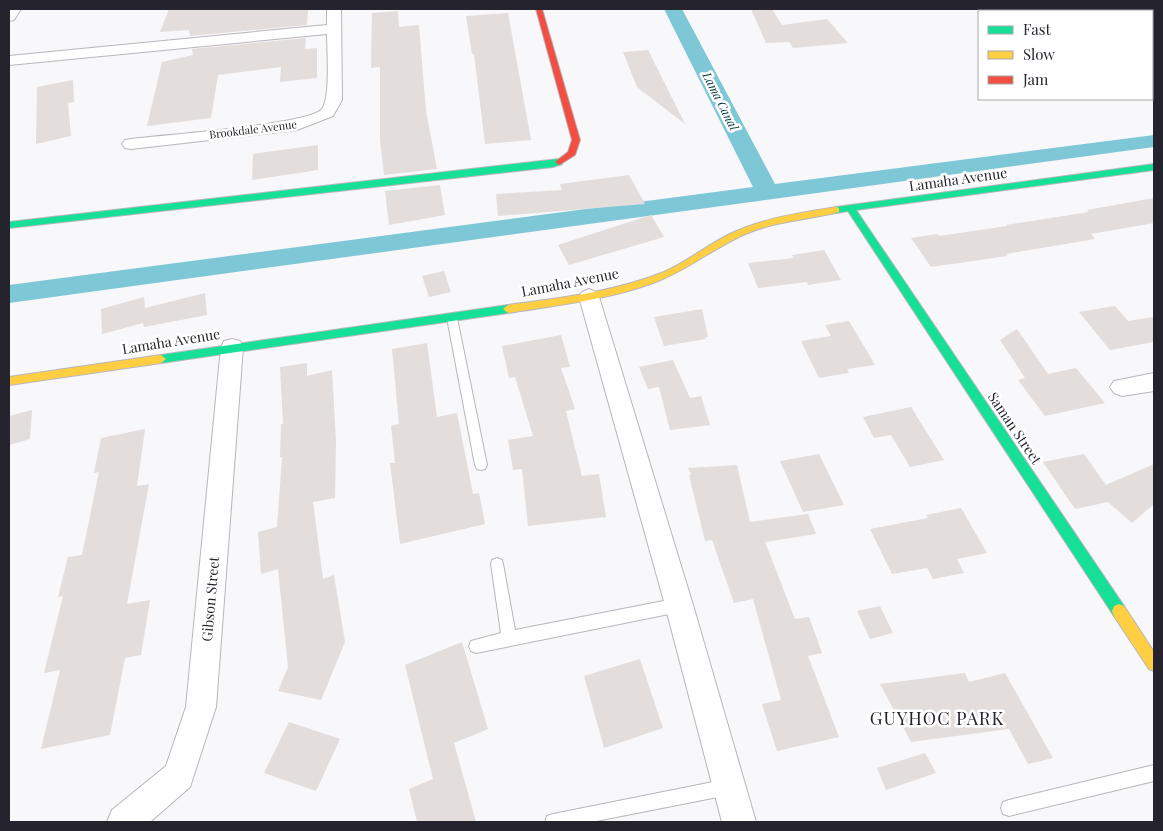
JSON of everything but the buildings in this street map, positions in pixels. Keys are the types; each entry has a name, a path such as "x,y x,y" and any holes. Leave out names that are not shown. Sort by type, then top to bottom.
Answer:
{"street":[{"path":"9,17 14,9"},
{"name":"Brookdale Avenue","path":"131,144 297,125 319,118 327,113 334,100 334,9"},
{"path":"9,225 553,164 570,156 577,146 539,9"},
{"path":"9,61 333,29"},
{"name":"Lamaha Avenue","path":"9,380 589,297 668,274 740,233 784,217 1154,168"},
{"name":"Saman Street","path":"851,209 1154,664"},
{"path":"589,297 679,605 739,822"},
{"name":"Gibson Street","path":"124,822 179,776 201,707 232,347"},
{"path":"1122,387 1154,382"}],"lane":[{"path":"452,318 481,465"},
{"path":"496,564 509,638"},
{"path":"476,646 679,605"},
{"path":"1009,808 1154,773"},
{"path":"553,822 730,787"}],"waterway":[{"name":"Lama Canal","path":"673,9 768,193"},
{"path":"768,193 1154,141"},
{"path":"9,294 768,193"}],"traffic: fast":[{"path":"9,225 559,162"},
{"path":"836,210 1154,167"},
{"path":"851,209 1119,611"},
{"path":"161,359 508,309"}],"traffic: slow":[{"path":"508,309 568,300 629,287 677,270 731,237 752,228 787,218 836,210"},
{"path":"9,381 161,359"},
{"path":"1119,611 1154,664"}],"traffic: jam":[{"path":"539,9 576,140 572,153 559,162"}],"district":[{"name":"GUYHOC PARK","path":"937,718"}]}
